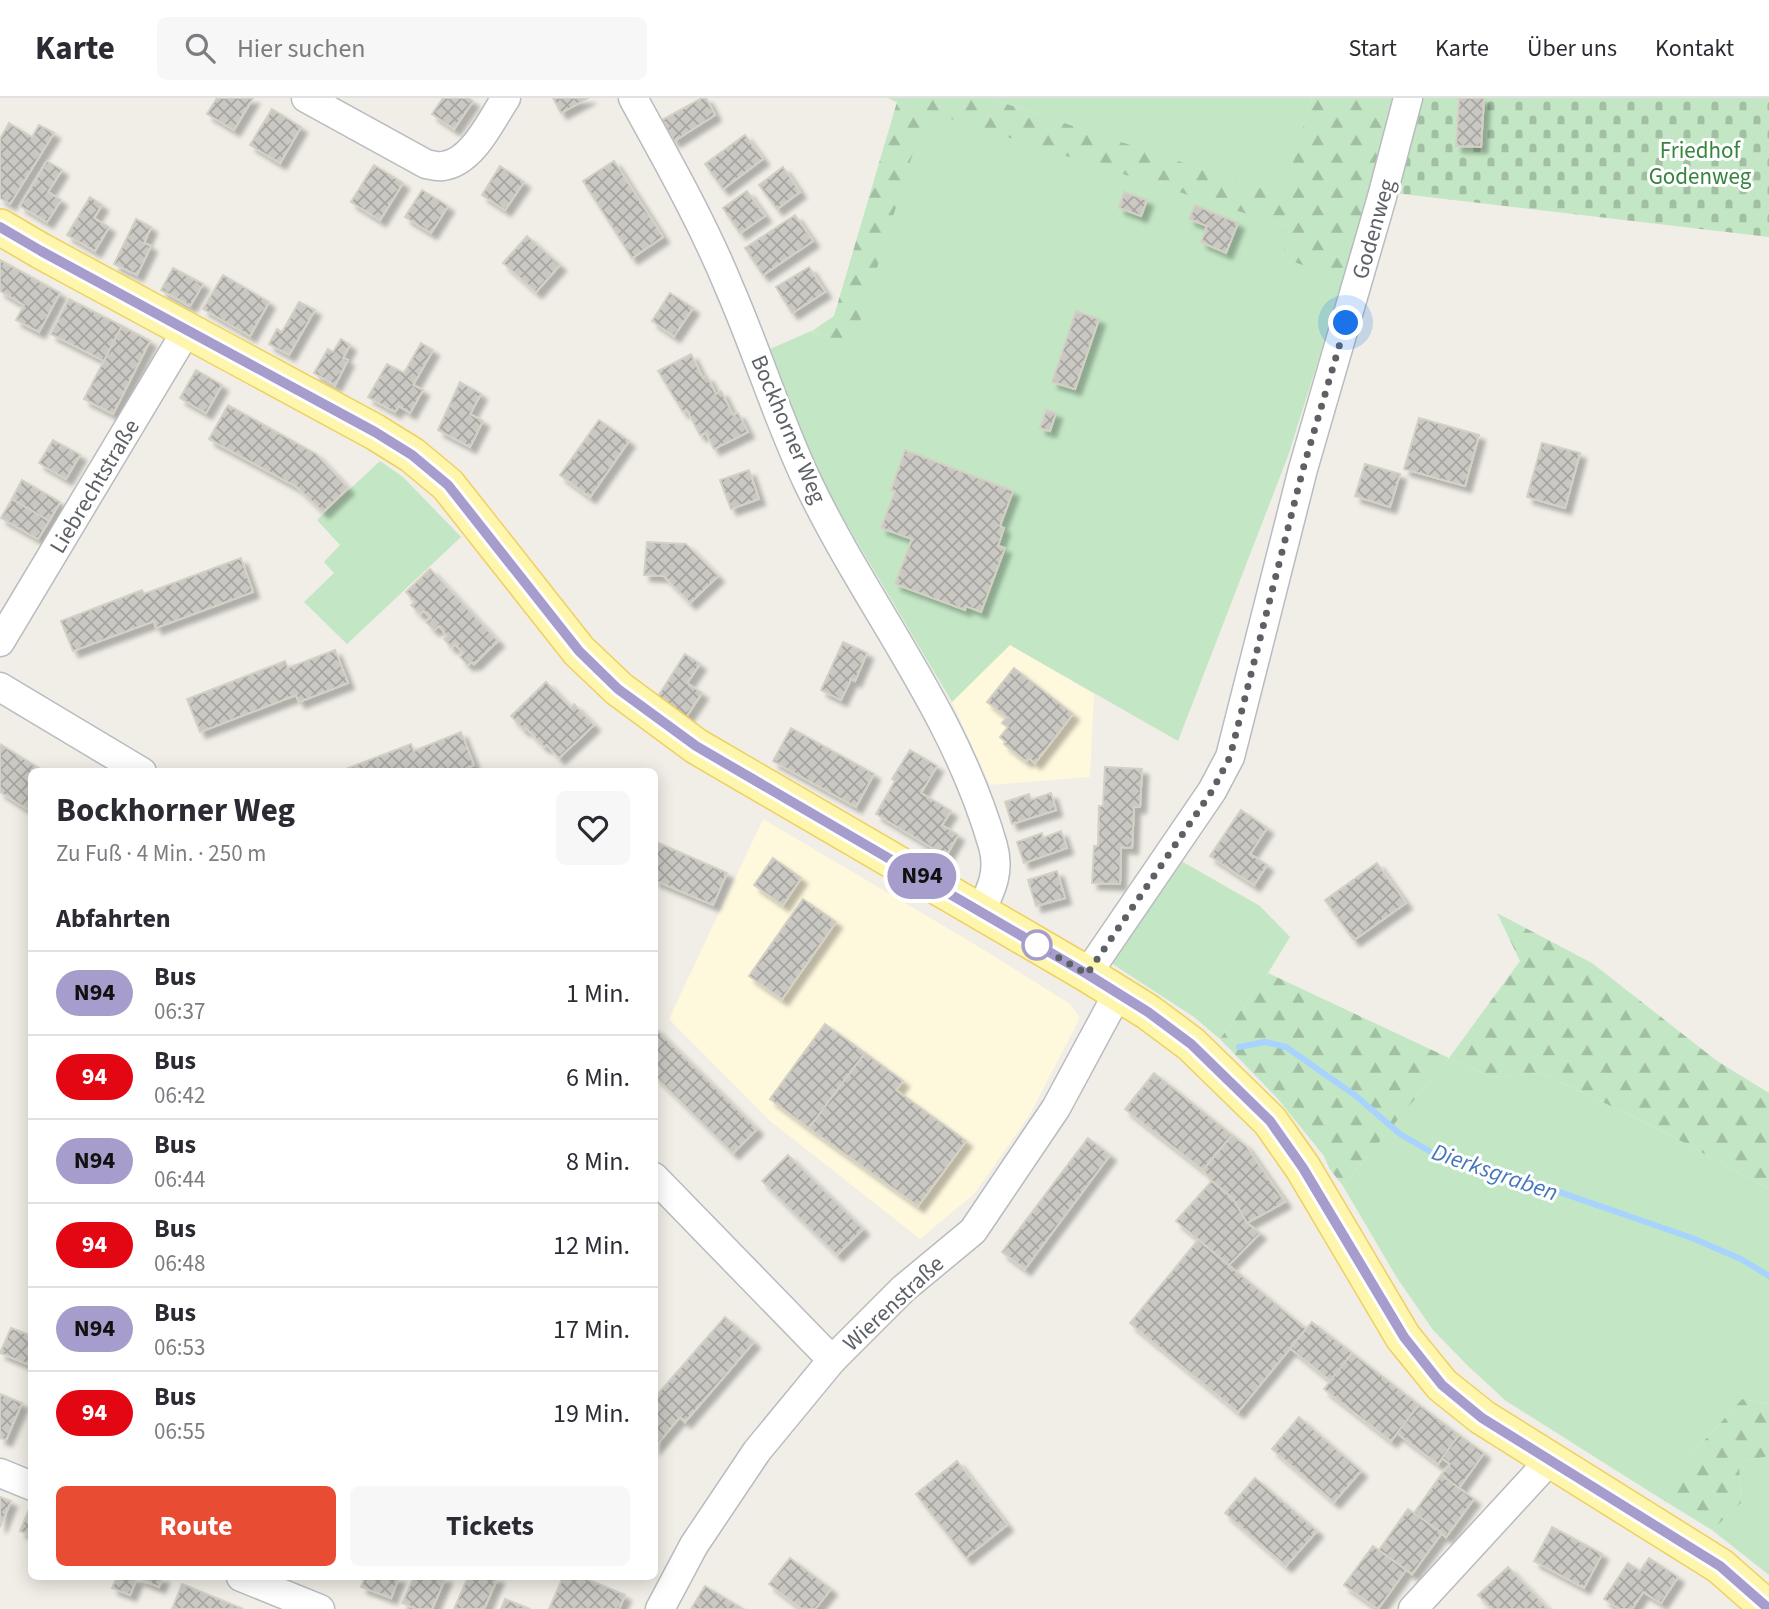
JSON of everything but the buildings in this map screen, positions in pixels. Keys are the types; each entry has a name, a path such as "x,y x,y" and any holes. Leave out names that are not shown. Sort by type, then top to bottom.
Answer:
{"main road":[{"path":"0,227 375,432 412,455 448,485 579,651 618,689 653,716 696,746 1087,974 1148,1012 1191,1044 1270,1121 1303,1168 1404,1337 1442,1385 1482,1418 1720,1566 1769,1609"}],"street":[{"path":"306,98 426,164 443,166 459,159 471,149 506,98"},
{"name":"Bockhorner Weg","path":"633,98 701,221 808,483 948,728 976,793 994,848 997,868 995,884 981,911"},
{"name":"Godenweg","path":"1087,974 1212,791 1230,757 1303,469 1408,98"},
{"name":"Liebrechtstraße","path":"0,642 187,330"},
{"path":"0,687 135,768"},
{"name":"Wierenstraße","path":"660,1609 694,1545 757,1451 832,1360 903,1289 973,1231 1056,1108 1118,993"},
{"path":"658,1181 832,1360"},
{"path":"1413,1609 1550,1460"},
{"path":"0,1473 28,1484"},
{"path":"246,1580 278,1601 320,1609"}],"shaded area":[{"path":"1010,645 1094,694 1090,777 990,785 952,702"},
{"path":"763,819 981,948 1070,1004 1080,1018 1029,1116 974,1194 920,1239 769,1120 669,1019"}],"green space":[{"path":"888,98 989,98 1283,196 1312,98 1394,98 1344,279 1282,258 1291,228 926,111 851,351 812,331 834,316 897,102"},
{"path":"989,98 1312,98 1284,197"},
{"name":"Friedhof Godenweg","path":"1418,98 1769,98 1769,237 1394,193"},
{"path":"925,110 1291,228 1344,279 1288,456 1178,741 1010,645 952,702 828,493 761,353 811,331 851,350"},
{"path":"380,461 403,477 461,537 347,644 304,602 334,573 324,562 340,545 317,520"},
{"path":"1176,858 1260,906 1290,937 1268,973 1220,1039 1194,1017 1105,959"},
{"path":"1497,913 1592,963 1717,1061 1769,1093 1769,1189 1655,1127 1541,1073 1491,1077 1449,1058 1520,961"},
{"path":"1268,973 1449,1058 1343,1186 1329,1168 1324,1156 1278,1099 1220,1039"},
{"path":"1449,1058 1491,1077 1541,1073 1655,1127 1769,1189 1769,1404 1742,1399 1655,1495 1506,1401 1467,1365 1433,1330 1397,1278 1343,1186"},
{"path":"1742,1399 1769,1404 1769,1456 1739,1462 1741,1503 1712,1530 1655,1495"},
{"path":"1769,1456 1769,1575 1712,1530 1741,1503 1739,1462"}],"waterway":[{"name":"Dierksgraben","path":"1239,1047 1265,1042 1286,1047 1356,1096 1400,1134 1436,1155 1493,1169 1692,1238 1741,1259 1769,1276"}],"bus line":[{"name":"N94","path":"0,227 375,432 412,455 448,485 579,651 618,689 653,716 696,746 1087,974 1148,1012 1191,1044 1270,1121 1303,1168 1404,1337 1442,1385 1482,1418 1696,1549 1741,1583 1769,1609"}],"route":[{"path":"1037,945 1087,974 1212,791 1230,757 1303,469 1346,323"}]}
